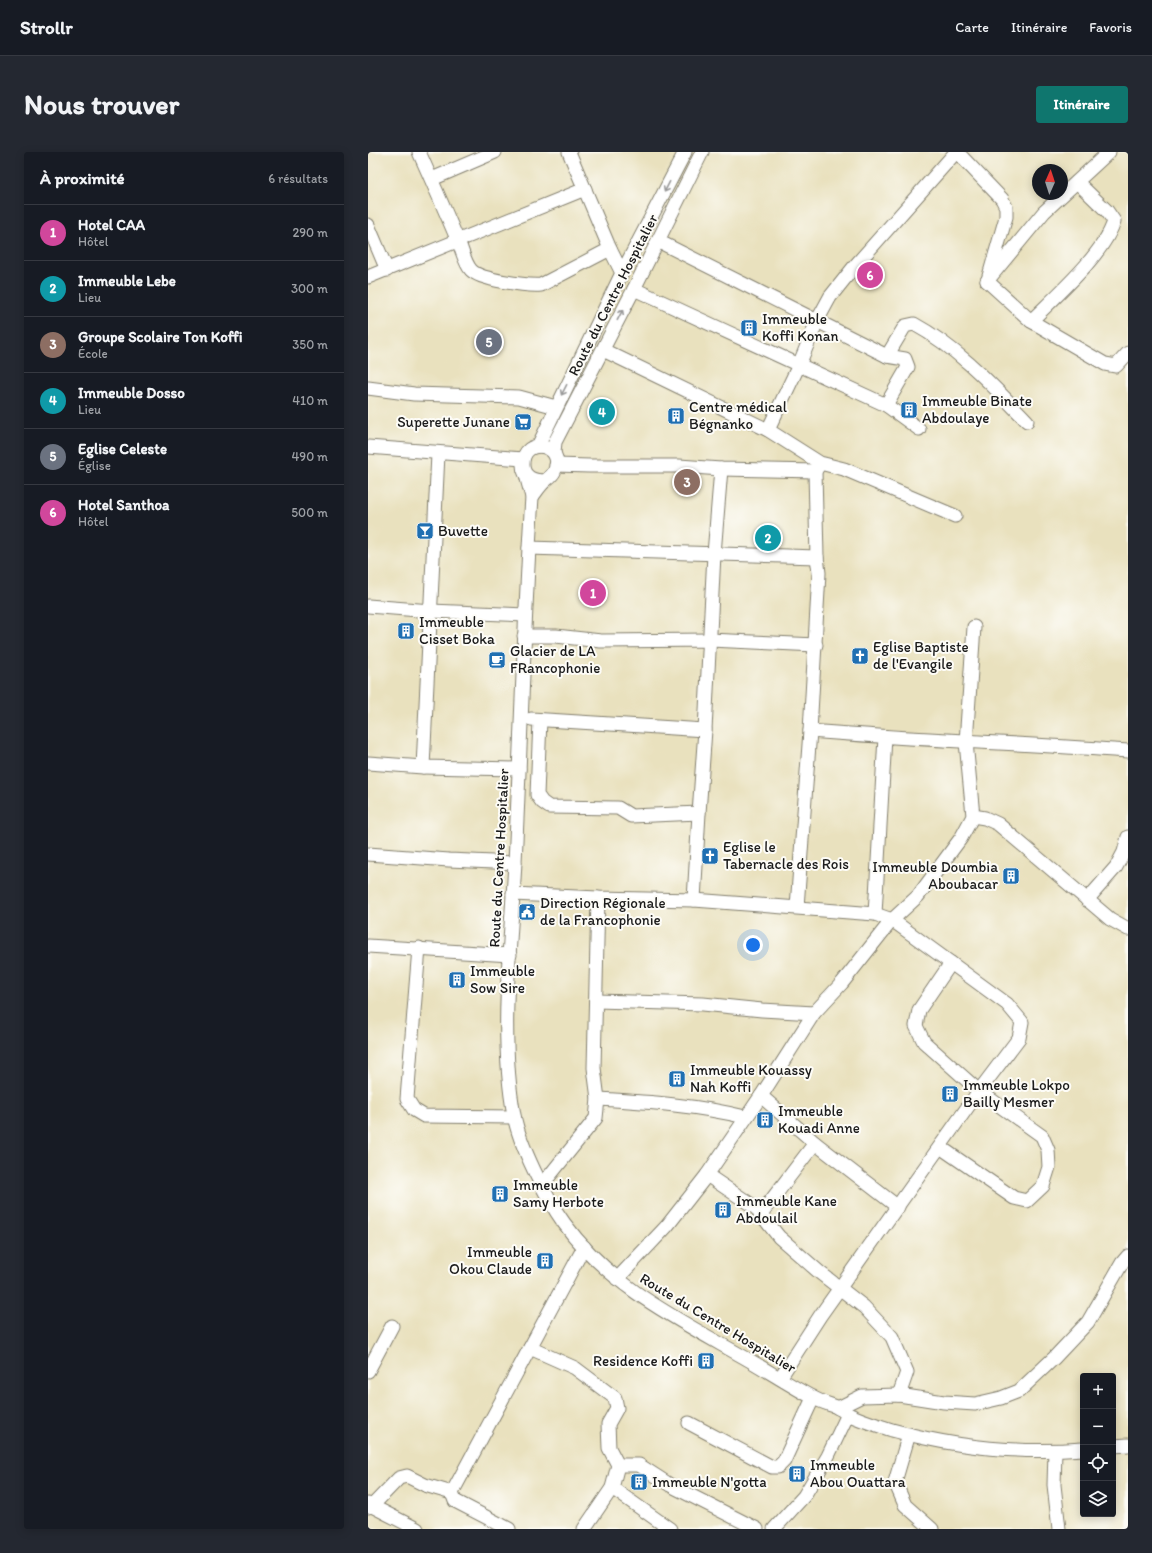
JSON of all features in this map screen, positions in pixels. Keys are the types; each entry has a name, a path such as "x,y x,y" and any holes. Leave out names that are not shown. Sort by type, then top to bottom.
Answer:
{"street":[{"path":"419,152 432,179 467,263 471,270 482,276 531,286 541,285 610,249"},
{"path":"432,179 495,152"},
{"path":"569,152 610,249 622,273"},
{"name":"Route du Centre Hospitalier","path":"538,446 622,273 685,152"},
{"name":"Route du Centre Hospitalier","path":"555,458 555,442 634,289 702,152"},
{"path":"768,430 799,365 817,321 830,297 854,267 956,152 1002,199 1006,207 1006,217 987,281"},
{"path":"987,281 1044,212 1109,152"},
{"path":"1031,321 1085,266 1111,231 1114,221 1107,211 1077,182"},
{"path":"368,277 585,189"},
{"path":"368,225 387,270"},
{"path":"658,241 747,284 888,356 905,359 908,367 886,405"},
{"path":"987,281 1031,321 1105,364 1116,366 1128,353"},
{"path":"634,289 886,405 919,429"},
{"path":"888,356 905,326 914,324 947,345 994,387 1027,421"},
{"path":"602,350 768,430 818,467"},
{"path":"368,388 414,394 519,397 556,407"},
{"path":"545,481 536,480 526,475 523,469 523,459 526,453 538,446 546,447 555,458 589,466 679,466 721,469 818,467 844,469 955,516"},
{"path":"368,447 438,454 523,459"},
{"path":"423,767 438,454"},
{"path":"532,497 554,472 555,458"},
{"path":"797,908 816,645 819,573 817,557 818,467"},
{"path":"694,900 706,730 714,554 721,469"},
{"name":"Route du Centre Hospitalier","path":"526,475 532,497 528,548 522,719 506,1034 508,1069 514,1117 525,1149 542,1186 562,1221 584,1248 629,1289 671,1316 813,1398 869,1422 908,1434 957,1444 1019,1450 1055,1451 1080,1449"},
{"path":"528,548 817,557"},
{"path":"368,606 431,611 525,615"},
{"path":"617,1279 667,1226 707,1175 745,1117 761,1096 814,1013 842,983 892,920 918,896 961,838 973,816 966,742 974,627"},
{"path":"524,636 556,636 601,641 710,640 816,645"},
{"path":"522,719 706,730"},
{"path":"540,720 537,795 542,802 550,807 618,808 632,816 699,813"},
{"path":"810,731 966,742 1076,747 1128,752"},
{"path":"876,914 885,737"},
{"path":"368,763 423,767 519,769"},
{"path":"973,816 985,818 998,824 1110,919 1128,929"},
{"path":"1087,900 1116,867 1124,852 1128,837"},
{"path":"368,854 515,863"},
{"path":"513,894 694,900 876,914 892,920 1007,1004 1022,1022 1020,1038 979,1091 820,1316 780,1378"},
{"path":"542,1186 596,1118 598,1099 594,1068 598,898"},
{"path":"368,946 419,948 510,955"},
{"path":"419,948 407,1099 414,1110 424,1116 514,1117"},
{"path":"940,1147 1014,1198 1028,1201 1043,1186 1049,1167 1048,1150 1042,1136 979,1091 924,1042 916,1026 919,1010 951,963"},
{"path":"596,1001 703,1004 768,1011 814,1013"},
{"path":"761,1096 815,1143 898,1206"},
{"path":"598,1099 658,1102 718,1110 745,1117"},
{"path":"760,1214 815,1143"},
{"path":"707,1175 756,1208 779,1237 864,1307 892,1337 907,1372 899,1395"},
{"path":"510,1529 455,1501 452,1493 584,1248"},
{"path":"774,1529 804,1496 828,1456 843,1411 862,1396 899,1395 944,1402 975,1404 1001,1398 1019,1391 1054,1358 1088,1322 1122,1263 1128,1256"},
{"path":"368,1371 392,1326"},
{"path":"530,1348 575,1368 614,1398 617,1408 608,1424 609,1448 618,1465 612,1488 584,1529"},
{"path":"689,1423 772,1468 778,1467 784,1461 813,1398"},
{"path":"908,1434 895,1482 905,1505 932,1529"},
{"path":"1116,1446 1128,1444"},
{"path":"1055,1451 1054,1485 1059,1529"},
{"path":"618,1465 639,1465 670,1485 757,1529"},
{"path":"417,1529 369,1506 399,1478 407,1476 425,1485 452,1493"},
{"path":"612,1488 670,1529"}],"place":[{"name":"Hotel Santhoa","path":"870,275"},
{"name":"Immeuble Koffi Konan","path":"749,328"},
{"name":"Eglise Celeste","path":"489,342"},
{"name":"Immeuble Binate Abdoulaye","path":"909,410"},
{"name":"Immeuble Dosso","path":"602,412"},
{"name":"Centre médical Bégnanko","path":"676,416"},
{"name":"Superette Junane","path":"523,422"},
{"name":"Groupe Scolaire Ton Koffi","path":"687,482"},
{"name":"Buvette","path":"425,531"},
{"name":"Immeuble Lebe","path":"768,538"},
{"name":"Hotel CAA","path":"593,593"},
{"name":"Immeuble Cisset Boka","path":"406,631"},
{"name":"Eglise Baptiste de l'Evangile","path":"860,656"},
{"name":"Glacier de LA FRancophonie","path":"497,660"},
{"name":"Eglise le Tabernacle des Rois","path":"710,856"},
{"name":"Immeuble Doumbia Aboubacar","path":"1011,876"},
{"name":"Direction Régionale de la Francophonie","path":"527,912"},
{"name":"Immeuble Sow Sire","path":"457,980"},
{"name":"Immeuble Kouassy Nah Koffi","path":"677,1079"},
{"name":"Immeuble Lokpo Bailly Mesmer","path":"950,1094"},
{"name":"Immeuble Kouadi Anne","path":"765,1120"},
{"name":"Immeuble Samy Herbote","path":"500,1194"},
{"name":"Immeuble Kane Abdoulail","path":"723,1210"},
{"name":"Immeuble Okou Claude","path":"545,1261"},
{"name":"Residence Koffi","path":"706,1361"},
{"name":"Immeuble Abou Ouattara","path":"797,1474"},
{"name":"Immeuble N'gotta","path":"639,1482"}]}
